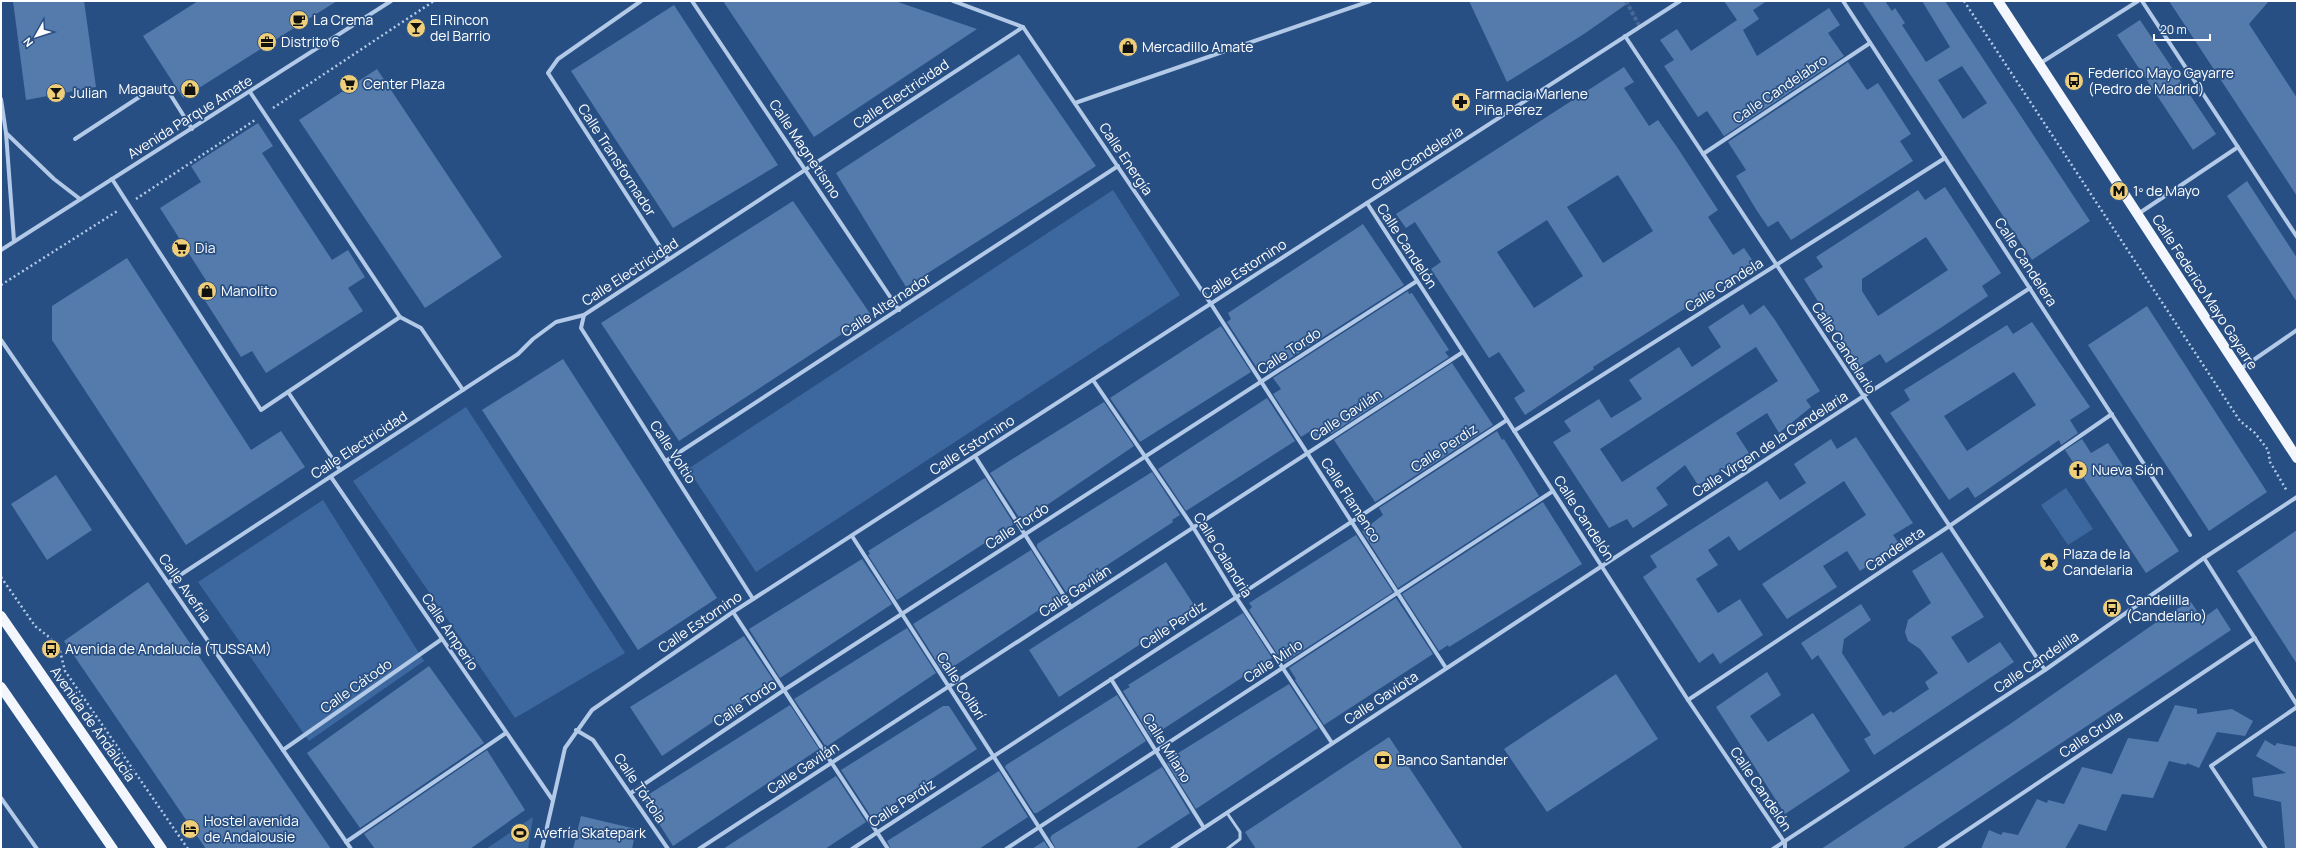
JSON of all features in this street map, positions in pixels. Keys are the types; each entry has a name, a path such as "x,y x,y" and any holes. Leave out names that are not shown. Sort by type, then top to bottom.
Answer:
{"main road":[{"name":"Calle Federico Mayo Gayarre","path":"1998,1 2297,458"},
{"name":"Avenida de Andalucía","path":"1,616 162,849"},
{"path":"1,687 113,849"}],"street":[{"name":"Avenida Parque Amate","path":"1,250 391,1"},
{"name":"Calle Transformador","path":"641,1 558,59 548,72 668,259"},
{"name":"Calle Magnetismo","path":"692,1 899,310"},
{"path":"953,1 1023,26"},
{"path":"1075,103 1370,1"},
{"name":"Calle Candelería","path":"1367,203 1680,1"},
{"name":"Calle Candelera","path":"1843,1 2190,535"},
{"path":"2039,64 2138,1"},
{"path":"2142,1 2296,234"},
{"name":"Calle Electricidad","path":"168,583 518,354 533,339 556,322 584,315 668,259 806,171 1023,26"},
{"name":"Calle Energía","path":"1023,26 1211,304"},
{"name":"Calle Candelario","path":"1625,36 1948,527 2045,670"},
{"name":"Calle Candelabro","path":"1703,154 1870,43"},
{"path":"75,139 147,92 160,88 167,90 192,129"},
{"path":"250,92 400,317 420,328 463,390"},
{"path":"1,99 6,132 14,241"},
{"path":"6,132 54,179 80,199"},
{"path":"2137,215 2238,147"},
{"name":"Calle Candela","path":"1514,431 1945,158"},
{"name":"Calle Alternador","path":"666,461 1118,166"},
{"path":"112,179 261,410 400,317"},
{"name":"Calle Candelón","path":"1367,203 1688,700 1785,843"},
{"name":"Calle Estornino","path":"542,849 552,799 565,748 576,730 592,710 733,612 1367,203"},
{"name":"Calle Tordo","path":"631,793 784,690 1417,281"},
{"name":"Calle Virgen de la Candelaria","path":"1602,566 2030,288"},
{"name":"Calle Flamenco","path":"1211,304 1446,668"},
{"name":"Calle Voltio","path":"584,315 581,328 754,599"},
{"path":"2239,370 2297,330"},
{"name":"Calle Avefria","path":"1,340 351,849"},
{"name":"Calle Gavilán","path":"699,849 1463,352"},
{"name":"Calle Calandria","path":"1093,380 1193,527 1236,597 1332,743"},
{"path":"288,392 340,470"},
{"name":"Candeleta","path":"1688,700 1948,527 2112,414"},
{"name":"Calle Perdíz","path":"852,849 1507,420"},
{"path":"975,456 1071,606"},
{"name":"Calle Amperio","path":"331,477 552,799"},
{"name":"Calle Mirlo","path":"1006,849 1553,490"},
{"name":"Calle Candelilla","path":"1773,849 1785,843 2045,670 2204,558 2297,497"},
{"name":"Calle Colibrí","path":"852,536 1053,849"},
{"path":"2204,558 2297,706 2211,766 2266,849"},
{"name":"Calle Gaviota","path":"1172,849 1602,566"},
{"path":"733,612 888,849"},
{"name":"Calle Grulla","path":"1939,849 2255,638"},
{"name":"Calle Cátodo","path":"283,750 442,639"},
{"name":"Calle Milano","path":"1110,680 1204,828"},
{"name":"Calle Tórtola","path":"576,730 593,740 631,793 668,849"},
{"path":"346,842 506,733"},
{"path":"1,798 36,849"},
{"path":"1784,849 1785,843"}],"lane":[{"path":"1227,813 1240,832 1240,838 1227,849"}],"path":[{"path":"1,285 128,204 434,1"},
{"path":"1964,1 2240,421 2255,433 2268,450 2270,462 2289,493"},
{"path":"1,577 35,626 50,637 60,651 65,671 188,849"}],"shaded area":[{"path":"1113,190 1180,295 756,572 688,469"},
{"path":"466,407 625,653 515,718 353,481"},
{"path":"2066,488 2093,529 2068,545 2041,505"},
{"path":"323,500 424,661 309,741 198,582"},
{"name":"Avefría Skatepark","path":"533,817 528,849 486,849"}],"building":[{"path":"13,1 84,1 96,87 26,100"},
{"path":"198,1 337,1 183,98 143,36"},
{"path":"723,1 895,1 977,29 814,137"},
{"path":"1469,1 1631,1 1584,34 1507,82"},
{"path":"1724,1 1767,1 1753,10 1759,19 1743,30 1757,56 1829,8 1840,25 1828,33 1844,56 1724,136 1707,111 1698,117 1664,66 1674,60 1660,40 1677,29 1691,51 1737,20"},
{"path":"1862,1 1885,1 1892,11 1895,8 1905,23 1902,25 1926,62 1950,47 1922,1 1945,1 2090,221 2032,260","holes":["1962,66 1987,103 1963,119 1938,80"]},
{"path":"2169,1 2269,1 2249,24 2297,98 2297,196"},
{"path":"674,5 778,165 673,228 571,71"},
{"path":"2140,20 2216,134 2193,150 2117,35"},
{"path":"1019,54 1096,166 906,287 836,173"},
{"path":"1848,62 1867,90 1878,83 1911,134 1900,141 1913,161 1791,240 1778,221 1768,227 1757,211 1736,176 1746,170 1728,142"},
{"path":"1624,67 1634,82 1624,88 1649,126 1658,120 1677,147 1718,210 1708,217 1733,255 1744,248 1755,264 1593,367 1594,369 1525,415 1514,398 1525,391 1499,352 1489,358 1431,269 1441,262 1415,222 1406,228 1396,214","holes":["1618,175 1653,231 1603,263 1567,207","1547,220 1583,276 1534,308 1497,252"]},
{"path":"377,69 502,257 425,308 299,120"},
{"path":"258,123 273,146 262,153 332,260 348,250 365,277 348,288 363,311 266,373 252,351 241,357 197,288 207,282 160,208 201,182 191,166"},
{"path":"2247,181 2297,258 2297,302 2227,196"},
{"path":"1945,187 2001,273 1982,286 1988,296 1942,327 1886,363 1880,354 1859,367 1804,279 1823,267 1816,257 1918,190 1925,200","holes":["1926,237 1948,270 1878,316 1862,291 1862,279"]},
{"path":"793,201 871,315 679,441 601,323"},
{"path":"1363,224 1404,285 1269,372 1264,364 1257,368 1227,322 1231,319 1228,313"},
{"path":"127,258 251,450 281,431 305,467 186,545 52,340 52,306"},
{"path":"1408,291 1409,294 1412,293 1449,350 1445,352 1449,357 1331,434 1327,429 1313,439 1309,432 1301,437 1273,394 1281,389 1273,378"},
{"path":"1743,304 1750,315 1764,305 1820,391 1806,400 1811,407 1779,433 1767,413 1736,433 1749,453 1698,485 1685,465 1656,488 1668,505 1633,528 1627,519 1609,528 1553,442 1571,431 1564,421 1599,399 1611,418 1642,399 1629,380 1679,347 1692,367 1721,347 1708,327","holes":["1756,347 1778,381 1622,482 1600,449"]},
{"path":"2147,306 2267,492 2209,531 2088,345"},
{"path":"2032,322 2090,407 2070,420 2078,433 2061,445 2059,440 1975,498 1968,487 1949,500 1890,413 1910,400 1904,390 2007,325 2013,334","holes":["2014,372 2036,405 1967,451 1944,416"]},
{"path":"1221,326 1251,372 1140,442 1110,398"},
{"path":"563,359 717,598 638,650 482,410"},
{"path":"1452,363 1493,425 1375,502 1334,440"},
{"path":"1267,398 1295,441 1186,511 1158,469"},
{"path":"1104,402 1134,446 1022,522 990,473"},
{"path":"1497,431 1502,440 1504,439 1539,496 1398,588 1362,531 1383,515 1379,508"},
{"path":"1856,437 1913,523 1893,535 1900,545 1860,571 1847,551 1823,566 1837,587 1787,619 1762,584 1866,515 1844,481 1739,551 1729,536 1708,550 1718,565 1696,579 1718,613 1740,599 1763,635 1720,664 1713,653 1699,663 1643,577 1657,567 1650,556 1767,481 1780,500 1806,483 1794,464 1831,439 1837,449"},
{"path":"2082,439 2091,453 2108,443 2179,551 2146,573 2065,450"},
{"path":"1152,472 1180,515 1172,520 1173,522 1066,592 1037,547 1037,544"},
{"path":"56,475 92,530 47,560 11,504"},
{"path":"985,478 1014,524 897,600 868,555 870,554 868,551"},
{"path":"1543,502 1582,564 1449,647 1448,645 1439,651 1402,594"},
{"path":"2297,530 2297,664 2237,571"},
{"path":"1356,535 1393,592 1285,662 1280,653 1278,655 1249,610 1252,607 1249,603"},
{"path":"1031,550 1060,596 945,672 942,670 913,624"},
{"path":"1942,552 1984,617 1951,637 1968,663 2000,642 2014,662 1874,755 1864,739 1871,735 1818,655 1812,660 1801,643 1861,604 1871,620 1844,639 1842,653 1883,716 1891,711 1893,713 1929,689 1925,682 1938,673 1920,649 1908,641 1905,632 1908,620 1931,603 1912,571"},
{"path":"862,559 892,604 780,678 749,629"},
{"path":"1166,562 1196,608 1059,697 1029,650"},
{"path":"148,582 331,849 206,849 64,641"},
{"path":"1396,598 1433,654 1324,725 1289,668"},
{"path":"2191,602 2202,619 2217,608 2231,630 1902,849 1821,849 2010,724 2171,612"},
{"path":"1243,613 1272,658 1151,737 1123,691 1130,687 1128,685"},
{"path":"907,628 936,673 826,747 794,699"},
{"path":"744,636 774,681 662,756 630,707"},
{"path":"429,666 484,743 360,828 307,753"},
{"path":"1767,672 1781,695 1750,716 1768,742 1813,713 1850,771 1785,814 1716,707"},
{"path":"1616,674 1658,739 1547,812 1504,749"},
{"path":"1289,684 1318,728 1196,809 1167,763 1177,757 1175,755"},
{"path":"1117,695 1146,741 1037,813 1034,813 1005,767 1006,765"},
{"path":"790,705 819,749 673,846 643,798"},
{"path":"2175,705 2197,709 2197,714 2232,709 2253,721 2245,736 2217,732 2199,768 2187,763 2186,765 2169,761 2153,798 2122,794 2106,831 2079,824 2065,849 1981,849 1989,830 2001,835 2003,832 2018,835 2037,799 2047,803 2048,800 2064,804 2082,767 2112,774 2128,738 2158,742"},
{"path":"943,706 949,706 977,749 872,818 841,770"},
{"path":"1389,737 1463,849 1256,849 1245,832"},
{"path":"2265,740 2275,746 2277,743 2297,747 2297,849 2285,849 2281,802 2254,796 2252,778 2286,773 2256,756"},
{"path":"487,750 525,810 470,849 375,849 364,834"},
{"path":"1162,767 1190,813 1135,849 1056,849 1050,838 1052,835"},
{"path":"999,771 1028,817 979,849 891,849 887,841"},
{"path":"836,776 866,822 825,849 723,849"},
{"path":"581,816 636,829 632,849 573,849"},
{"path":"1044,841 1049,849 1032,849"}],"tunnel":[{"path":"1626,1 1640,27"}],"place":[{"name":"La Crema","path":"299,20"},
{"name":"El Rincon del Barrio","path":"416,28"},
{"name":"Distrito 6","path":"267,42"},
{"name":"Mercadillo Amate","path":"1128,47"},
{"name":"Federico Mayo Gayarre (Pedro de Madrid)","path":"2074,81"},
{"name":"Center Plaza","path":"349,84"},
{"name":"Magauto","path":"190,89"},
{"name":"Julian","path":"56,93"},
{"name":"Farmacia Marlene Piña Perez","path":"1461,102"},
{"name":"1º de Mayo","path":"2119,191"},
{"name":"Dia","path":"181,248"},
{"name":"Manolito","path":"207,291"},
{"name":"Nueva Sión","path":"2078,470"},
{"name":"Plaza de la Candelaria","path":"2049,562"},
{"name":"Candelilla (Candelario)","path":"2112,608"},
{"name":"Avenida de Andalucía (TUSSAM)","path":"51,649"},
{"name":"Banco Santander","path":"1383,760"},
{"name":"Hostel avenida de Andalousie","path":"190,829"},
{"name":"Avefría Skatepark","path":"520,833"}]}
